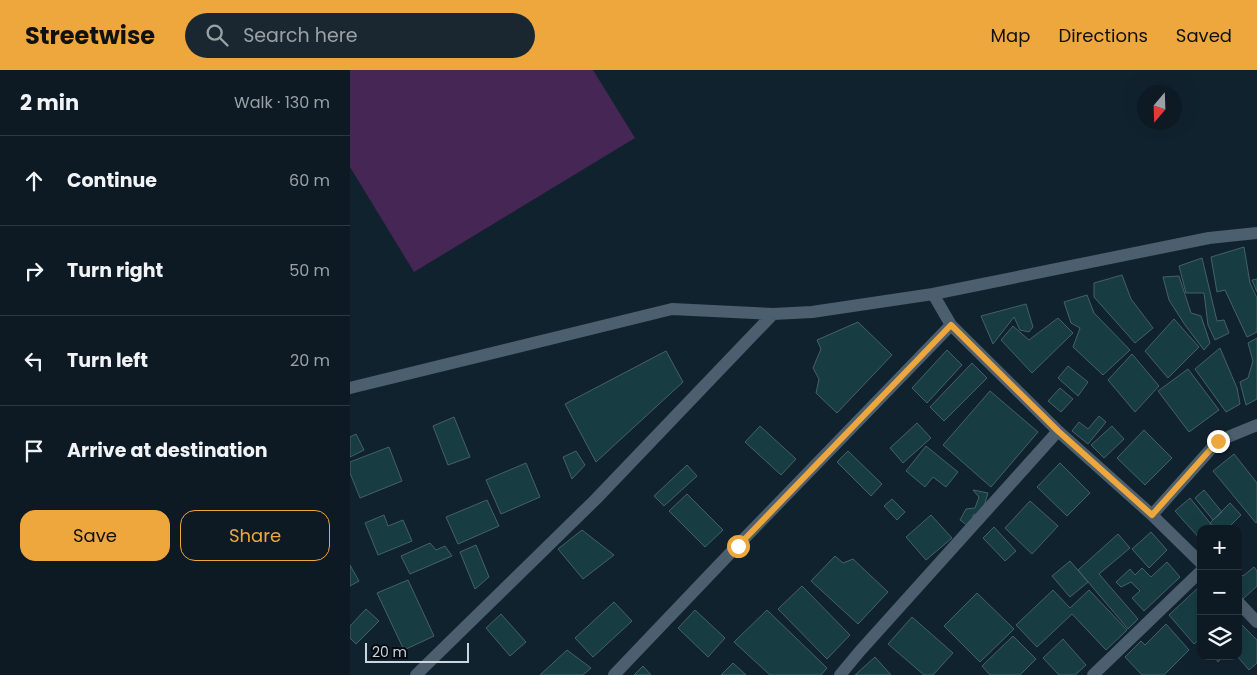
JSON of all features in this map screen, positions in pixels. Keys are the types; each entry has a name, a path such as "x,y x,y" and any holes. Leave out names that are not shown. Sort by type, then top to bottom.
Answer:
{"street":[{"path":"350,388 672,309 773,314 812,312 933,294 1209,238 1257,233"},
{"path":"933,294 951,325 1058,431 1152,515 1197,559"},
{"path":"416,675 596,500 773,314"},
{"path":"614,675 951,325"},
{"path":"1152,515 1218,441 1257,425"},
{"path":"840,675 1058,431"},
{"path":"1093,675 1197,574"},
{"path":"1242,606 1257,622"}],"shaded area":[{"path":"350,70 593,70 635,138 414,272 350,167"}],"building":[{"path":"1244,247 1250,283 1257,298 1257,332 1247,337 1225,290 1217,292 1211,257"},
{"path":"1202,258 1217,321 1224,320 1229,333 1215,340 1208,325 1204,293 1186,293 1179,266"},
{"path":"1122,275 1131,299 1153,328 1135,343 1094,297 1094,283"},
{"path":"1179,276 1191,313 1201,316 1210,343 1204,350 1169,300 1163,277"},
{"path":"1257,279 1257,292 1252,280"},
{"path":"1087,295 1094,313 1130,350 1103,375 1073,347 1080,328 1071,323 1064,302"},
{"path":"1026,304 1033,327 1029,332 1020,330 1014,317 993,344 981,316"},
{"path":"1058,318 1073,333 1032,373 1001,340 1013,326 1029,340"},
{"path":"1174,319 1199,347 1168,378 1145,351"},
{"path":"858,322 892,355 837,413 816,393 819,379 813,368 821,349 817,340"},
{"path":"1257,338 1257,399 1246,405 1240,382 1248,378 1253,361 1248,343"},
{"path":"1220,348 1237,388 1240,404 1226,412 1195,369"},
{"path":"947,350 962,365 927,403 912,388"},
{"path":"666,351 683,382 596,462 565,404"},
{"path":"1132,354 1159,386 1135,412 1108,380"},
{"path":"972,363 987,378 944,421 930,407"},
{"path":"1068,366 1088,382 1078,396 1058,378"},
{"path":"1188,369 1219,410 1189,432 1158,391"},
{"path":"1060,388 1073,399 1061,412 1048,401"},
{"path":"990,391 1038,432 991,487 943,445"},
{"path":"1099,416 1106,422 1088,444 1072,431 1079,422 1088,429"},
{"path":"454,417 470,457 448,465 433,426"},
{"path":"917,423 931,438 903,463 890,448"},
{"path":"760,426 796,459 781,475 745,442"},
{"path":"1112,426 1124,439 1104,458 1091,445"},
{"path":"1144,430 1172,458 1145,485 1117,458"},
{"path":"356,434 364,450 350,457 350,437"},
{"path":"926,446 958,472 946,487 933,477 925,487 906,471"},
{"path":"389,447 402,481 360,498 350,473 350,462"},
{"path":"576,451 585,465 572,479 563,457"},
{"path":"848,451 882,484 871,496 837,462"},
{"path":"1234,454 1257,483 1256,523 1213,471"},
{"path":"526,463 540,497 501,514 486,480"},
{"path":"1060,463 1090,493 1067,516 1037,487"},
{"path":"687,465 697,476 664,506 654,496"},
{"path":"973,490 988,493 982,513 973,515 972,523 967,525 960,520 966,509 975,508 979,497"},
{"path":"1204,490 1222,512 1213,520 1195,498"},
{"path":"687,494 723,530 705,547 669,511"},
{"path":"1190,498 1212,525 1197,525 1197,536 1175,511"},
{"path":"892,499 905,512 897,520 884,506"},
{"path":"487,500 499,526 458,544 446,517"},
{"path":"1030,501 1058,526 1032,554 1005,528"},
{"path":"1230,503 1241,515 1231,525 1212,525 1210,523"},
{"path":"384,515 388,526 403,520 412,541 378,555 365,523"},
{"path":"931,515 952,538 926,560 906,537"},
{"path":"994,527 1016,551 1005,561 983,538"},
{"path":"582,530 614,555 583,579 558,549"},
{"path":"1151,532 1167,550 1149,568 1132,549"},
{"path":"1118,534 1130,548 1099,574 1138,619 1128,629 1078,570"},
{"path":"430,543 436,550 445,546 452,556 410,574 401,556"},
{"path":"476,545 489,577 475,589 460,552"},
{"path":"835,556 843,563 853,559 888,592 858,624 811,581"},
{"path":"1070,561 1088,582 1070,597 1052,576"},
{"path":"1167,562 1180,577 1144,611 1132,598 1140,591 1131,582 1121,587 1116,582 1130,569 1135,575 1142,568 1151,577"},
{"path":"350,565 359,581 350,586"},
{"path":"1254,567 1257,571 1257,586 1243,599 1242,575"},
{"path":"408,580 434,636 404,650 377,593"},
{"path":"802,586 850,635 827,659 778,609"},
{"path":"1197,589 1197,641 1194,644 1169,615"},
{"path":"1053,590 1070,608 1089,590 1127,630 1106,650 1072,614 1037,647 1016,625"},
{"path":"977,593 1014,629 980,662 944,626"},
{"path":"614,602 632,621 593,657 575,638"},
{"path":"366,609 379,621 356,644 350,638 350,626"},
{"path":"695,610 725,638 708,657 678,628"},
{"path":"767,610 827,668 821,675 770,675 734,642"},
{"path":"501,614 526,642 510,656 486,628"},
{"path":"912,617 953,653 933,675 924,675 888,644"},
{"path":"1166,624 1189,650 1164,675 1142,675 1125,657 1141,641 1145,645"},
{"path":"1242,625 1257,640 1257,663 1249,670 1240,660 1242,660"},
{"path":"1013,636 1036,659 1020,675 990,675 982,666"},
{"path":"1063,639 1086,665 1075,675 1059,675 1043,658"},
{"path":"567,650 591,668 583,675 540,675"},
{"path":"875,657 891,675 855,675"},
{"path":"733,663 746,675 721,675"},
{"path":"643,666 651,675 634,675"}],"route":[{"path":"738,546 951,325 1058,431 1152,515 1218,441"}]}
